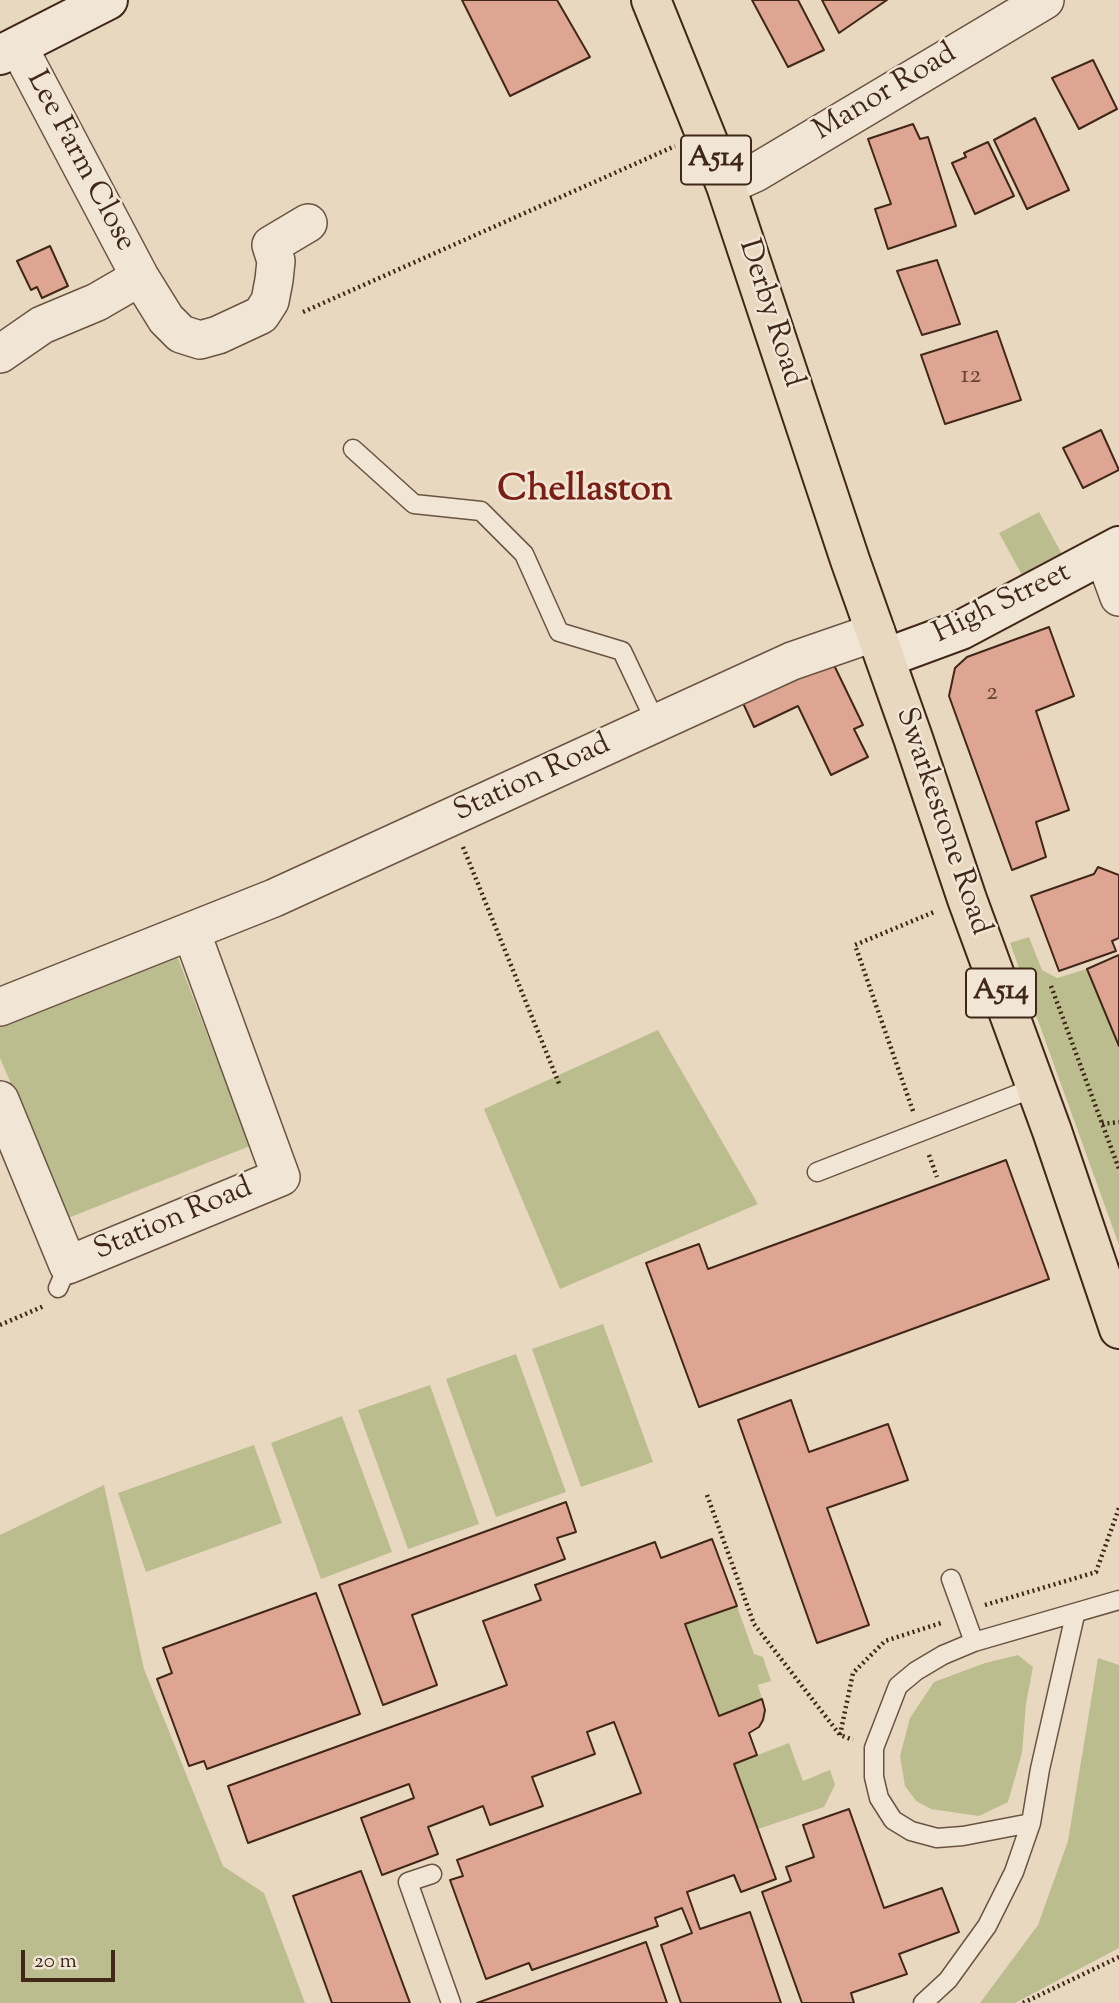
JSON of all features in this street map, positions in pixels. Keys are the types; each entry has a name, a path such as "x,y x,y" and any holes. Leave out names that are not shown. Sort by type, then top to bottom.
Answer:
{"main road":[{"name":"Derby Road","path":"651,0 726,186 880,645"},
{"name":"Swarkestone Road","path":"880,645 1119,1329"}],"street":[{"path":"9,51 108,0"},
{"name":"Manor Road","path":"726,186 755,173 1045,0"},
{"name":"Lee Farm Close","path":"9,51 166,319 181,334 200,341 261,316"},
{"path":"261,316 270,301 274,280 276,261 271,245 307,223"},
{"name":"Lee Farm Close","path":"0,354 42,325 97,302 140,277"},
{"path":"1111,551 1119,597"},
{"name":"High Street","path":"880,645 961,630 1111,551"},
{"name":"Station Road","path":"0,1007 274,898 792,662 880,645"},
{"name":"Station Road","path":"0,1100 63,1277 281,1177 191,931"}],"lane":[{"path":"353,449 414,504 481,511 524,554 559,632 622,650 656,723"},
{"path":"817,1172 1036,1087"},
{"path":"951,1579 974,1642"},
{"path":"1031,1823 963,1836 937,1838 911,1831 893,1820 879,1798 874,1777 874,1748 898,1686 916,1671 943,1655 974,1642 1075,1615 1119,1600"},
{"path":"923,2003 948,1980 987,1926 1014,1872 1031,1823 1040,1769 1075,1615"},
{"path":"432,1874 408,1882 451,2003"}],"path":[{"path":"261,316 294,316 705,133"},
{"path":"451,817 560,1086"},
{"path":"937,1177 855,946 967,899"},
{"path":"1051,986 1119,1169"},
{"path":"1101,1124 1119,1122"},
{"path":"0,1325 51,1303 63,1277"},
{"path":"707,1495 754,1624 840,1735 874,1748"},
{"path":"1024,2003 1119,1957"}],"green space":[{"path":"1039,512 1062,554 1022,575 999,533"},
{"path":"1029,937 1042,970 1057,978 1087,969 1119,1046 1119,1245 1010,943"},
{"path":"176,953 250,1146 68,1218 0,1058 0,1023"},
{"path":"658,1030 758,1204 560,1289 484,1109"},
{"path":"603,1324 653,1462 581,1487 532,1349"},
{"path":"516,1354 566,1492 496,1517 446,1379"},
{"path":"430,1385 479,1524 408,1549 358,1410"},
{"path":"342,1416 392,1552 321,1579 271,1443"},
{"path":"254,1445 282,1523 146,1572 118,1493"},
{"path":"104,1485 144,1669 223,1866 264,1893 305,2003 0,2003 0,1535"},
{"path":"737,1606 754,1654 763,1657 771,1681 758,1685 762,1699 719,1716 685,1624"},
{"path":"1018,1655 1033,1667 1026,1704 1022,1753 1008,1802 979,1816 931,1809 916,1801 905,1786 900,1756 910,1718 934,1682 985,1663"},
{"path":"1098,1658 1119,1665 1119,1948 1015,2003 980,2003 1038,1925 1068,1841"},
{"path":"789,1743 803,1781 830,1770 835,1785 824,1807 758,1829 734,1764"}],"building":[{"path":"462,0 557,0 590,57 510,96"},
{"path":"752,0 798,0 824,50 788,67"},
{"path":"822,0 887,0 839,33"},
{"path":"1093,60 1117,109 1079,129 1052,78"},
{"path":"1035,118 1069,190 1027,209 994,140"},
{"path":"913,124 920,139 928,137 956,226 888,249 875,209 891,204 868,139"},
{"path":"988,142 1014,196 975,214 952,163 966,157 964,153"},
{"path":"50,246 68,286 42,298 37,287 31,290 17,261"},
{"path":"937,260 960,324 922,335 897,271"},
{"path":"997,331 1021,400 945,424 921,355"},
{"path":"1101,430 1119,470 1083,488 1063,448"},
{"path":"1049,627 1074,696 1036,711 1069,810 1036,822 1046,857 1012,870 949,696 955,668 967,657"},
{"path":"832,661 863,725 854,729 868,757 831,775 798,706 754,727 743,703"},
{"path":"1098,867 1119,875 1119,938 1112,941 1116,951 1059,971 1031,896 1094,874"},
{"path":"1119,955 1119,1046 1087,969"},
{"path":"1006,1160 1049,1279 699,1407 646,1263 699,1244 708,1269"},
{"path":"791,1400 809,1452 888,1424 908,1480 827,1508 869,1625 817,1643 738,1420"},
{"path":"566,1502 576,1532 557,1538 565,1559 412,1615 437,1685 383,1705 339,1585"},
{"path":"712,1539 737,1606 685,1624 719,1716 762,1699 765,1710 763,1720 759,1727 749,1733 757,1755 734,1764 776,1879 741,1892 734,1875 687,1892 700,1929 750,1912 781,2003 681,2003 661,1945 692,1933 682,1908 655,1918 658,1926 532,1970 529,1963 486,1979 450,1880 463,1876 457,1860 641,1793 614,1722 587,1732 595,1754 532,1777 543,1806 490,1825 483,1806 428,1827 438,1854 382,1875 361,1818 414,1798 409,1784 248,1843 228,1786 507,1685 483,1621 541,1600 535,1585 655,1542 661,1558"},
{"path":"316,1593 360,1714 207,1769 204,1761 189,1766 157,1679 172,1673 163,1648"},
{"path":"849,1809 884,1908 942,1888 959,1932 899,1954 907,1974 851,1993 854,2003 802,2003 762,1892 791,1881 786,1867 814,1857 803,1825"},
{"path":"361,1871 410,2003 332,2003 293,1896"},
{"path":"646,1942 667,2003 477,2003"}],"district":[{"name":"Chellaston","path":"585,493"}]}
